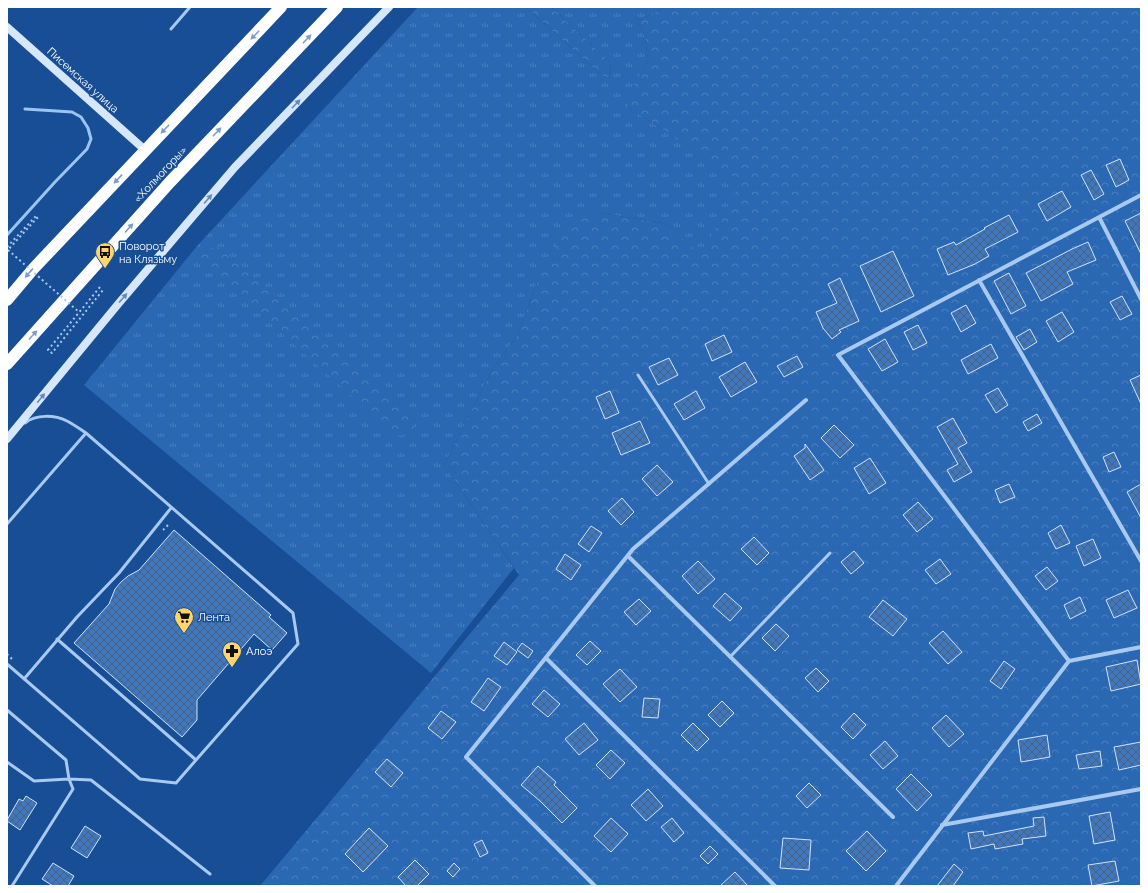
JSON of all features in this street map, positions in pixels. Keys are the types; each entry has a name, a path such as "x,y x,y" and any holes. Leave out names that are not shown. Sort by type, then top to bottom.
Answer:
{"highway":[{"path":"7,300 34,268 282,7"},
{"name":"«Холмогоры»","path":"7,364 170,182 337,7"}],"main road":[{"path":"7,439 119,303 236,168 389,7"},
{"name":"Писемская улица","path":"7,27 145,150"}],"street":[{"path":"1069,661 838,355 1141,195"},
{"path":"1099,217 1141,299"},
{"path":"979,280 1141,561"},
{"path":"596,886 466,757 633,549 806,400"},
{"path":"628,556 893,817"},
{"path":"896,886 1069,661 1141,647"},
{"path":"546,658 775,886"},
{"path":"942,826 1141,789"}],"lane":[{"path":"171,29 190,7"},
{"path":"638,375 709,484"},
{"path":"7,664 140,779 176,783 298,644 293,613 86,433 67,421 52,417 38,417 28,420 14,431"},
{"path":"7,524 86,433"},
{"path":"24,678 57,639 119,573 171,508"},
{"path":"730,656 830,553"},
{"path":"57,639 196,760"},
{"path":"7,710 66,760 69,779 73,789 12,886"},
{"path":"7,762 34,780 91,780 210,874"}],"path":[{"path":"36,216 38,217 7,249 36,216"},
{"path":"7,249 79,312"},
{"path":"100,287 48,350 52,353 104,290"}],"green space":[{"path":"418,7 526,7 602,76 611,78 610,62 551,7 666,7 637,21 645,36 648,61 642,70 628,107 742,182 701,255 663,223 594,212 538,279 519,333 492,370 444,465 514,568 431,673 84,385 197,246"},
{"path":"526,7 551,7 610,62 611,78 602,76"},
{"path":"666,7 1141,7 1141,886 260,886 519,575 444,465 492,370 519,333 538,279 565,227 594,212 663,223 701,254 741,182 628,107 630,92 648,61 645,36 637,21"},
{"path":"219,247 413,415 414,429 406,435 396,436 198,258 205,249"}],"building":[{"path":"1120,159 1129,180 1116,187 1106,165"},
{"path":"1091,170 1104,194 1094,200 1081,175"},
{"path":"1062,191 1071,207 1047,221 1038,204"},
{"path":"1141,213 1141,254 1125,221"},
{"path":"1009,215 1018,232 985,249 989,256 975,264 948,275 937,249 954,242 956,245"},
{"path":"1088,242 1096,260 1067,272 1073,284 1041,301 1026,273"},
{"path":"893,251 914,296 881,312 860,266"},
{"path":"1009,273 1026,306 1011,314 994,281"},
{"path":"840,278 859,321 839,330 841,332 832,339 823,328 816,312 837,303 828,284"},
{"path":"1122,296 1132,314 1120,320 1110,302"},
{"path":"966,305 976,323 961,332 951,313"},
{"path":"1062,312 1074,332 1058,342 1046,321"},
{"path":"918,325 927,343 913,350 904,332"},
{"path":"1030,329 1037,342 1024,350 1016,337"},
{"path":"724,335 732,352 712,361 705,344"},
{"path":"885,339 898,362 882,371 868,349"},
{"path":"991,344 998,358 968,374 961,360"},
{"path":"797,356 803,367 784,377 777,366"},
{"path":"669,358 678,375 658,385 649,367"},
{"path":"745,362 757,382 731,397 719,377"},
{"path":"1141,375 1141,404 1130,380"},
{"path":"998,388 1008,405 996,413 985,395"},
{"path":"610,391 619,413 605,419 596,397"},
{"path":"696,391 705,408 684,420 674,404"},
{"path":"1037,414 1042,423 1028,431 1023,422"},
{"path":"953,418 967,443 958,448 972,472 954,482 947,470 958,464 937,427"},
{"path":"640,421 650,443 621,455 612,433"},
{"path":"834,425 854,445 840,458 821,438"},
{"path":"805,444 824,470 810,480 794,456 805,448"},
{"path":"1114,452 1121,467 1109,472 1103,457"},
{"path":"870,458 886,483 869,494 854,468"},
{"path":"657,465 673,482 657,496 642,479"},
{"path":"1009,484 1015,497 1000,503 995,490"},
{"path":"1141,484 1141,518 1127,492"},
{"path":"622,498 634,512 621,525 608,511"},
{"path":"918,502 933,519 917,532 903,515"},
{"path":"1061,525 1070,543 1056,549 1048,533"},
{"path":"591,526 602,533 589,552 578,544"},
{"name":"Лента","path":"174,530 271,615 269,617 287,633 272,650 254,634 197,700 197,720 182,737 74,643 109,604 115,589 121,582 139,570"},
{"path":"754,537 769,553 757,565 741,549"},
{"path":"1093,539 1101,558 1084,566 1076,546"},
{"path":"854,551 864,563 851,574 841,562"},
{"path":"565,554 581,565 571,580 556,569"},
{"path":"940,559 951,574 936,584 925,570"},
{"path":"698,561 715,579 698,594 682,576"},
{"path":"1047,567 1058,581 1046,590 1035,576"},
{"path":"1128,590 1137,608 1114,618 1106,600"},
{"path":"725,593 742,608 730,621 713,606"},
{"path":"1080,597 1086,611 1070,619 1064,605"},
{"path":"639,599 651,611 636,625 624,612"},
{"path":"883,600 907,619 893,636 869,617"},
{"path":"776,624 789,636 775,651 762,638"},
{"path":"943,631 962,652 948,664 929,643"},
{"path":"590,641 601,651 587,665 576,655"},
{"path":"504,642 517,652 507,665 494,656"},
{"path":"522,643 533,651 528,658 517,650"},
{"path":"1137,660 1141,684 1111,691 1106,667"},
{"path":"1004,661 1015,669 1001,689 990,681"},
{"path":"816,668 829,681 818,692 805,678"},
{"path":"620,669 637,687 620,702 603,684"},
{"path":"488,678 501,687 484,711 471,702"},
{"path":"544,690 560,704 548,717 532,704"},
{"path":"644,698 660,699 658,718 642,717"},
{"path":"722,701 734,713 720,727 708,715"},
{"path":"441,711 456,722 442,739 428,728"},
{"path":"854,713 866,725 853,739 841,727"},
{"path":"946,715 964,734 949,747 932,728"},
{"path":"584,723 598,740 579,755 565,739"},
{"path":"693,723 709,739 697,751 681,735"},
{"path":"1047,735 1050,757 1021,762 1018,740"},
{"path":"885,741 898,756 883,769 870,755"},
{"path":"1141,742 1141,765 1119,770 1114,747"},
{"path":"611,750 625,763 610,779 596,765"},
{"path":"1100,751 1102,766 1079,769 1076,755"},
{"path":"387,759 403,773 391,787 375,772"},
{"path":"538,766 556,782 554,785 577,808 562,823 521,785"},
{"path":"911,774 932,795 917,811 896,789"},
{"path":"809,783 821,795 807,808 796,796"},
{"path":"648,789 663,806 646,821 631,805"},
{"path":"26,796 37,803 20,830 7,820 19,799 23,801"},
{"path":"1110,812 1115,840 1094,844 1089,816"},
{"path":"1044,817 1046,836 1022,839 1023,844 995,849 994,844 971,849 968,833 983,831 984,836 1034,826 1033,818"},
{"path":"611,818 628,834 611,852 594,836"},
{"path":"672,818 684,833 674,842 661,827"},
{"path":"85,826 101,836 87,858 71,848"},
{"path":"369,828 388,846 363,872 345,854"},
{"path":"867,831 886,851 866,871 846,851"},
{"path":"783,838 811,840 809,870 780,868"},
{"path":"482,840 488,853 480,857 474,844"},
{"path":"710,846 718,854 708,864 700,856"},
{"path":"415,860 429,874 417,886 406,886 398,877"},
{"path":"1115,861 1119,881 1092,886 1088,865"},
{"path":"53,863 74,876 68,886 53,886 42,879"},
{"path":"454,863 460,869 453,877 447,871"},
{"path":"954,864 963,872 953,886 937,886"},
{"path":"735,872 748,886 720,886"}],"waterway":[{"path":"7,235 87,149 91,139 88,128 81,117 72,112 25,109"}],"place":[{"name":"Поворот на Клязьму","path":"105,269"},
{"name":"Лента","path":"184,634"},
{"name":"Алоэ","path":"232,668"}]}
